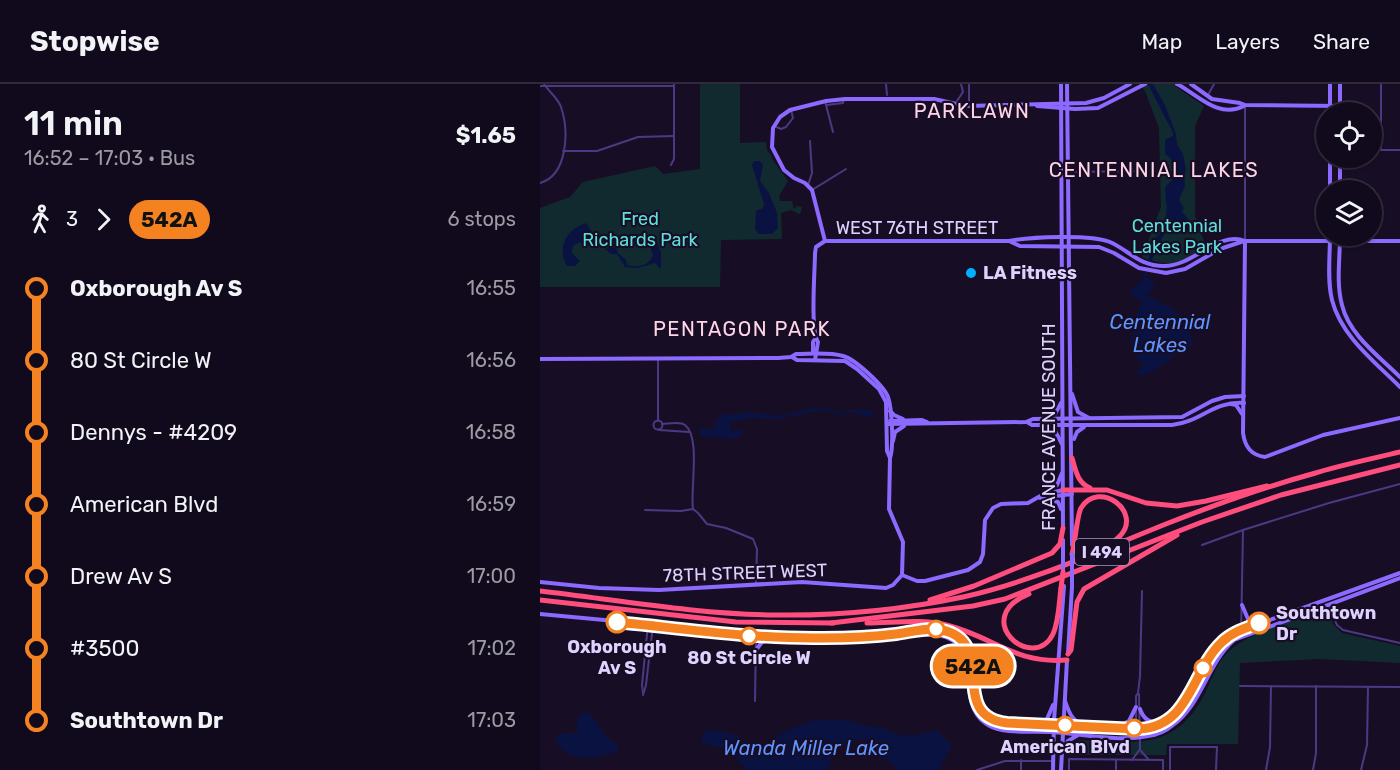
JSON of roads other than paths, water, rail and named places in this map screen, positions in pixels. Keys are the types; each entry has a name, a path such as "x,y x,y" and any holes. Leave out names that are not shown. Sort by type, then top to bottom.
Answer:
{"highway":[{"name":"I 494","path":"540,591 708,611 773,615 841,614 913,606 981,592 1050,572 1186,517 1286,482 1320,471 1400,452"},
{"path":"1072,458 1081,483 1100,490"},
{"name":"I 494","path":"540,600 736,622 831,623 973,606 1005,599 1202,522 1281,495 1400,465"},
{"path":"1063,492 1107,490 1146,503 1186,505 1256,487 1286,482"},
{"path":"1050,572 1118,538 1124,531 1126,523 1120,504 1111,498 1098,497 1083,506 1079,513 1072,554"},
{"path":"831,623 945,624 1013,653 1058,661 1068,657 1071,650 1077,603 1084,589 1202,522"},
{"path":"913,606 974,586 1052,554 1060,544 1063,528"},
{"path":"1062,575 1063,587 1056,626 1050,638 1041,645 1031,648 1019,646 1005,631 1005,615 1011,604 1019,598 1048,586 1062,575"}],"street":[{"path":"886,84 887,95"},
{"path":"957,101 963,92 961,84"},
{"path":"969,84 969,106"},
{"name":"FRANCE AVENUE SOUTH","path":"1060,84 1062,575"},
{"name":"FRANCE AVENUE SOUTH","path":"1061,770 1072,587 1067,84"},
{"path":"815,360 813,342 815,339 815,253 820,243 825,241 813,190 789,175 776,158 771,140 774,126 780,117 791,110 844,99 934,99 969,106 1061,105 1096,101 1130,84"},
{"path":"1177,84 1203,102 1223,109 1240,108 1245,105"},
{"path":"1191,84 1207,96 1217,100 1245,105 1316,106"},
{"path":"1203,102 1214,84"},
{"path":"1330,84 1330,102"},
{"path":"1340,84 1340,102"},
{"path":"1382,84 1381,150 1400,150"},
{"path":"540,183 555,175 561,165 565,130 560,105 544,85"},
{"path":"540,86 674,85 674,159 671,165"},
{"path":"1061,105 1068,108 1098,108 1143,85"},
{"path":"826,104 832,132"},
{"path":"1245,105 1244,442 1248,449 1265,457 1323,435 1400,418"},
{"path":"774,126 781,129 786,127 794,118 791,110"},
{"path":"563,151 587,153 607,149 638,137 674,136"},
{"path":"808,185 812,173 810,141"},
{"path":"813,190 846,170"},
{"path":"1068,172 1145,171"},
{"name":"WEST 76TH STREET","path":"825,241 1009,242 1021,239 1095,239 1109,242 1153,265 1168,266 1187,261 1227,239 1238,238 1245,241"},
{"name":"WEST 76TH STREET","path":"1009,242 1020,246 1104,248 1137,267 1152,272 1171,272 1185,269 1223,248 1245,241 1316,241"},
{"name":"WEST 76TH STREET","path":"1382,241 1400,241"},
{"path":"1330,246 1332,300 1339,320 1350,335 1400,387"},
{"path":"1340,246 1340,289 1342,306 1348,321 1358,335 1400,377"},
{"path":"791,357 796,354 841,356 852,360 884,390 890,411 887,452 890,458"},
{"path":"658,357 658,421"},
{"path":"540,358 791,357 797,360 845,361 857,369 883,394 892,443"},
{"path":"1071,394 1080,414 1092,419"},
{"path":"889,423 922,420 928,422 1041,422 1063,419 1182,417 1212,401 1225,397 1244,396"},
{"path":"1041,422 1055,414 1063,400"},
{"path":"1041,422 1063,425 1180,424 1190,422 1227,403 1244,403"},
{"path":"1227,403 1236,405 1241,411 1244,423"},
{"path":"890,411 907,422"},
{"path":"658,421 662,424 687,426 693,440 693,509"},
{"path":"658,421 653,426 656,430 689,432"},
{"path":"907,422 895,432 890,458 889,509 903,542 902,575 925,581 973,568 982,558 984,525 990,510 1001,504 1024,504 1063,492"},
{"path":"1041,422 1053,429 1063,450"},
{"path":"659,430 662,424"},
{"path":"1072,442 1077,432 1090,425"},
{"path":"1041,497 1057,485 1063,469"},
{"path":"1202,544 1329,502 1400,484"},
{"path":"1041,497 1058,502 1063,513"},
{"path":"645,510 693,509 707,524 726,528 753,539 757,549 756,584"},
{"path":"1242,636 1243,530"},
{"path":"971,685 977,705 991,720 1007,723 1116,728 1138,728 1161,723 1171,717 1184,703 1214,651 1223,640 1262,622 1400,573"},
{"name":"78TH STREET WEST","path":"540,582 599,588 670,590 816,582 886,588 893,585 902,575"},
{"path":"540,614 793,638 858,638 934,629 954,634 971,655 970,700 980,719 989,726 1003,730 1139,737 1162,732 1186,715 1222,651 1242,636 1400,578"},
{"path":"1053,770 1055,698 1063,587"},
{"path":"1142,591 1136,723 1140,749 1149,760"},
{"path":"1326,598 1335,621 1343,630 1400,643"},
{"path":"1242,605 1248,619 1262,622"},
{"path":"650,625 646,685 643,695 642,685 650,625"},
{"path":"755,701 756,636"},
{"path":"756,650 760,643 766,640 793,638"},
{"path":"1240,686 1400,687"},
{"path":"1266,770 1270,747 1271,686"},
{"path":"1313,770 1316,753 1316,686"},
{"path":"1361,770 1367,745 1368,687"},
{"path":"1037,724 1049,716 1055,698"},
{"path":"1064,699 1074,721 1086,726"},
{"path":"1138,708 1145,719 1161,723"},
{"path":"1116,728 1129,721 1138,708"},
{"path":"1040,732 1050,738 1053,749"},
{"path":"1062,754 1068,741 1078,735"},
{"path":"1170,770 1170,747 1216,747 1216,770"},
{"path":"1132,760 1140,749"},
{"path":"1069,770 1069,759 1163,760 1163,770"},
{"path":"1021,760 1021,770"},
{"path":"977,770 995,763 1053,760"},
{"path":"1116,760 1116,770"}],"water":[{"name":"Centennial Lakes","path":"1148,84 1153,84 1165,105 1176,134 1177,144 1183,154 1186,170 1185,186 1179,200 1184,208 1182,212 1187,217 1190,226 1187,230 1181,227 1178,231 1169,230 1165,233 1158,245 1147,278 1153,281 1154,287 1147,295 1187,319 1192,331 1189,335 1193,338 1193,346 1189,346 1180,354 1176,353 1150,373 1139,375 1136,371 1143,367 1135,349 1129,343 1134,334 1129,325 1143,302 1131,295 1130,291 1142,280 1155,238 1165,224 1167,205 1165,187 1172,180 1176,170 1170,158 1165,154 1165,140 1173,136 1173,133"},
{"path":"754,161 760,161 763,165 760,181 769,193 777,213 778,228 772,234 759,234 755,230 756,211 763,208 764,204 752,165"},
{"path":"586,223 592,232 591,236 573,246 572,253 580,261 575,266 567,266 563,252 565,240 573,230"},
{"path":"649,237 656,239 661,253 661,269 655,263 637,268 625,267 617,254 611,254 605,249 616,247 627,265 643,265 649,262 653,255 648,241"},
{"path":"826,408 841,413 849,410 871,410 875,414 870,418 854,412 839,415 823,410 778,419 751,418 731,422 729,431 740,429 743,434 736,439 700,436 700,429 714,429 716,421 723,413 732,415 747,412 781,416 808,409"},
{"path":"582,713 589,713 593,717 604,734 617,744 619,751 585,758 569,754 562,749 556,742 558,736 577,732 577,720"},
{"name":"Wanda Miller Lake","path":"815,720 849,720 858,724 883,728 902,736 936,730 952,746 938,770 896,770 894,765 880,756 869,740 859,739 846,747 831,742 831,762 826,770 747,770 724,748 704,744 702,741 703,732 707,729 738,735 745,745 757,752 784,732"}],"place":[{"name":"LA Fitness","path":"971,273"},
{"name":"Oxborough Av S","path":"617,622"},
{"name":"Southtown Dr","path":"1259,623"},
{"name":"80 St Circle W","path":"749,636"},
{"name":"American Blvd","path":"1065,725"}],"district":[{"name":"PARKLAWN","path":"972,111"},
{"name":"CENTENNIAL LAKES","path":"1154,170"},
{"name":"PENTAGON PARK","path":"742,329"}],"park label":[{"name":"Fred Richards Park","path":"640,229"},
{"name":"Centennial Lakes Park","path":"1177,236"}]}
